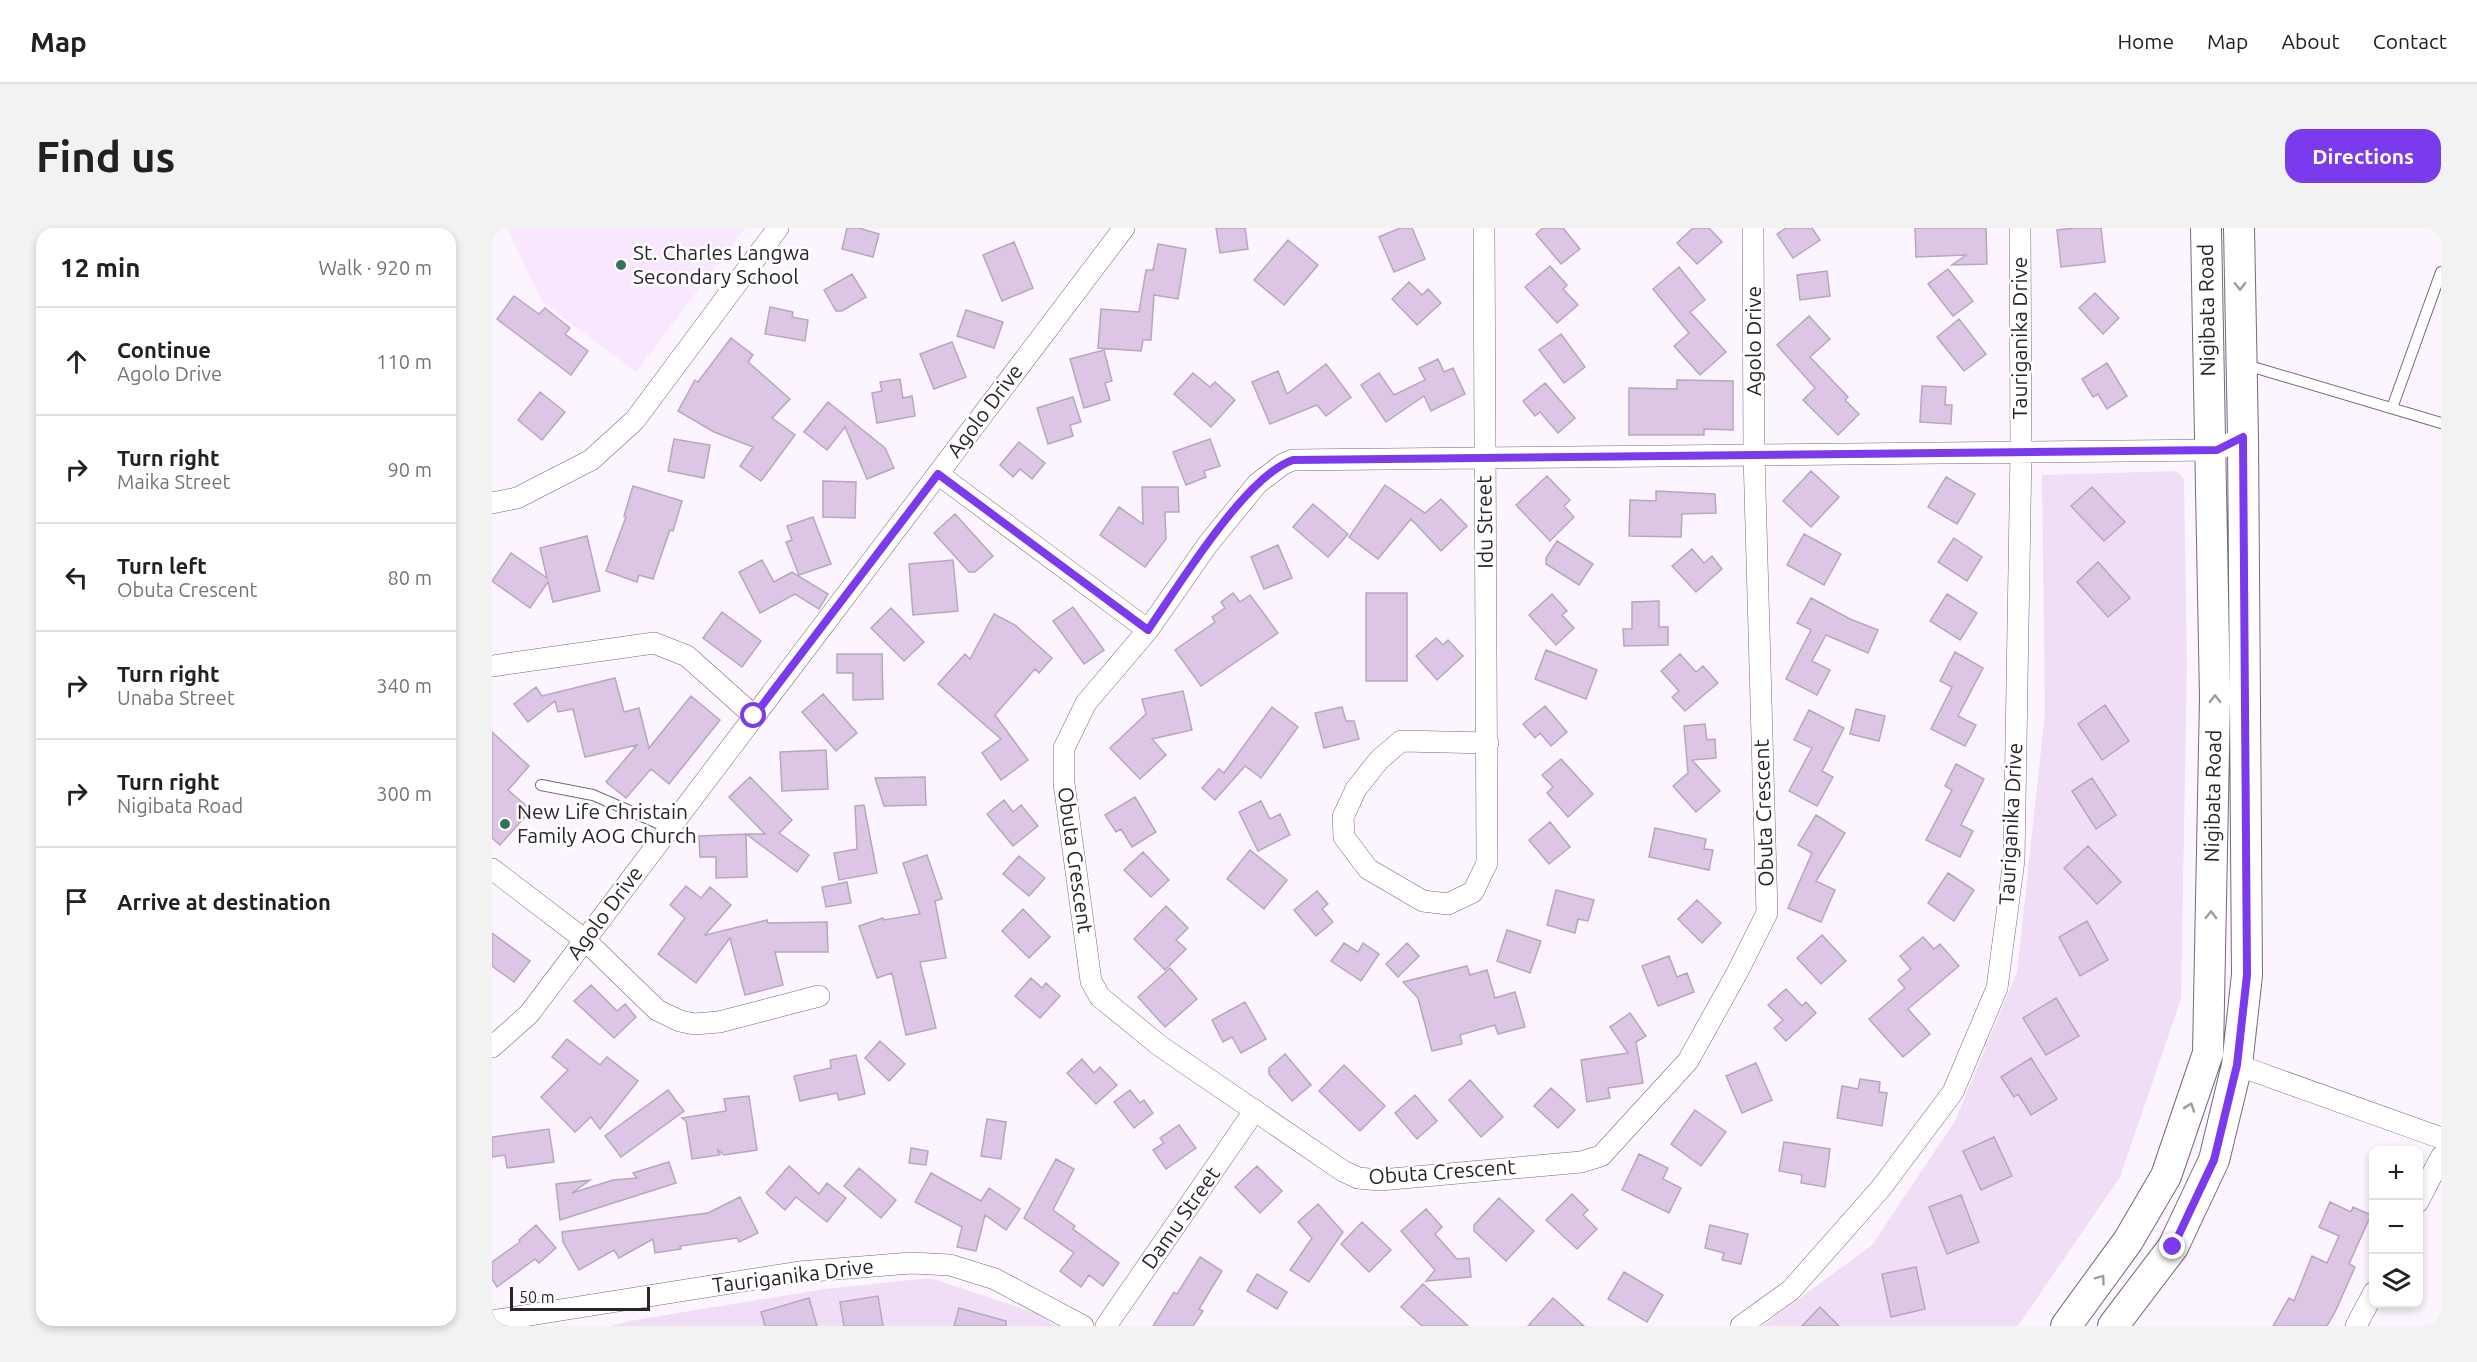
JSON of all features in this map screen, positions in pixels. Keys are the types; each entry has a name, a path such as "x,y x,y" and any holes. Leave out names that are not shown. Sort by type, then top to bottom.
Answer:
{"street":[{"path":"492,503 517,498 591,460 635,420 778,228"},
{"name":"Agolo Drive","path":"492,1047 529,1014 1124,228"},
{"name":"Idu Street","path":"1484,228 1488,743"},
{"name":"Agolo Drive","path":"1753,228 1754,454"},
{"name":"Tauriganika Drive","path":"1741,1326 1791,1290 1881,1188 1953,1092 1997,988 2014,860 2021,451 2020,228"},
{"name":"Nigibata Road","path":"2066,1326 2128,1240 2166,1176 2208,1053 2215,698 2206,228"},
{"name":"Nigibata Road","path":"2113,1326 2173,1247 2214,1160 2237,1065 2247,975 2239,228"},
{"path":"1484,458 2209,449 2226,447 2243,437"},
{"name":"Obuta Crescent","path":"1484,458 1293,460 1282,464 1252,490 1208,544 1148,630 1086,703 1064,748 1064,783 1091,981 1100,997 1160,1046 1343,1171 1358,1178 1380,1180 1581,1162 1601,1156 1688,1061 1738,970 1767,913 1754,454"},
{"path":"938,474 1148,630"},
{"path":"492,666 654,643 687,656 754,716"},
{"path":"1401,741 1488,743 1487,863 1473,892 1449,904 1424,901 1368,869 1344,837 1343,816 1356,789 1379,760 1401,741"},
{"path":"492,869 585,940 657,1010 680,1021 694,1024 719,1022 819,996"},
{"path":"2237,1065 2441,1138"},
{"name":"Damu Street","path":"1106,1326 1255,1110"},
{"path":"2419,1200 2441,1157"},
{"name":"Tauriganika Drive","path":"502,1322 799,1272 911,1263 950,1264 995,1279 1083,1326"},
{"path":"2356,1326 2369,1300"}],"lane":[{"path":"2392,408 2441,272"},
{"path":"2240,363 2441,423"},
{"path":"541,785 593,795 669,828"}],"shaded area":[{"name":"St. Charles Langwa Secondary School","path":"507,228 745,228 636,372 542,302"},
{"path":"2177,471 2184,480 2187,664 2181,999 2120,1177 2018,1326 1762,1326 1872,1245 1955,1121 2017,972 2045,713 2042,475"},
{"path":"930,1278 1036,1313 1056,1326 611,1326 629,1321 825,1289"}],"building":[{"path":"847,228 859,228 879,234 873,257 842,249"},
{"path":"1216,228 1245,228 1248,249 1220,253"},
{"path":"1400,228 1412,228 1425,259 1394,272 1379,237"},
{"path":"1543,228 1563,228 1580,249 1561,264 1536,234"},
{"path":"1693,228 1709,228 1722,242 1697,264 1677,243"},
{"path":"1786,228 1812,228 1820,240 1793,258 1777,234"},
{"path":"1915,228 1986,228 1987,264 1952,265 1966,255 1916,257"},
{"path":"2101,228 2105,262 2061,267 2057,230"},
{"path":"1288,240 1318,265 1284,305 1254,280"},
{"path":"1014,242 1033,288 1002,301 983,255"},
{"path":"1158,244 1186,249 1178,299 1154,295 1151,340 1143,340 1141,351 1098,348 1101,309 1139,312 1146,270 1153,270"},
{"path":"1550,266 1567,285 1563,289 1578,305 1557,323 1525,287"},
{"path":"1679,267 1705,300 1690,312 1726,352 1700,375 1674,346 1689,333 1653,289"},
{"path":"1948,269 1973,301 1953,316 1928,284"},
{"path":"1827,271 1830,296 1800,300 1797,275"},
{"path":"852,274 866,297 842,311 836,311 824,290"},
{"path":"1409,282 1422,295 1428,289 1441,303 1417,325 1392,299"},
{"path":"2095,293 2119,318 2103,334 2079,308"},
{"path":"514,296 539,314 545,308 570,328 565,334 588,351 571,375 497,319"},
{"path":"770,307 793,312 792,317 808,320 805,341 765,334"},
{"path":"966,310 1003,322 994,348 957,336"},
{"path":"1809,316 1830,339 1810,357 1848,397 1845,400 1859,414 1838,435 1803,400 1815,388 1777,345"},
{"path":"1959,319 1986,354 1964,371 1937,337"},
{"path":"1561,334 1585,367 1564,383 1539,350"},
{"path":"731,338 753,355 748,362 790,399 772,418 795,435 761,481 740,466 753,447 714,432 678,411 695,380 698,382"},
{"path":"952,342 966,377 934,389 920,354"},
{"path":"1104,350 1112,381 1105,383 1110,400 1084,408 1070,359"},
{"path":"1438,359 1444,372 1453,368 1465,394 1431,411 1424,396 1386,422 1361,385 1379,373 1394,395 1425,380 1419,368"},
{"path":"2107,363 2127,396 2107,409 2098,394 2093,397 2082,379"},
{"path":"1326,364 1351,397 1326,416 1317,405 1270,424 1252,382 1278,371 1287,394"},
{"path":"1193,373 1210,387 1215,382 1235,400 1211,427 1174,394"},
{"path":"900,379 903,398 912,396 915,416 877,423 872,393 882,391 880,382"},
{"path":"1677,380 1733,381 1733,430 1704,429 1704,435 1629,435 1629,388 1677,389"},
{"path":"1545,383 1575,418 1558,433 1540,412 1535,416 1523,401"},
{"path":"1922,386 1946,387 1945,405 1952,405 1951,424 1920,422"},
{"path":"540,392 565,412 542,440 518,420"},
{"path":"1073,397 1081,422 1070,425 1073,436 1048,444 1037,408"},
{"path":"828,402 885,448 894,468 867,479 845,427 827,450 804,432"},
{"path":"674,439 710,445 704,478 668,471"},
{"path":"1210,439 1220,466 1204,471 1206,477 1186,485 1173,452"},
{"path":"1019,442 1045,463 1032,479 1020,469 1013,477 1000,465"},
{"path":"1811,471 1839,497 1811,527 1783,501"},
{"path":"1547,476 1570,500 1564,506 1574,517 1550,541 1516,505"},
{"path":"1946,477 1975,494 1957,524 1928,507"},
{"path":"823,481 856,482 855,518 823,517"},
{"path":"1385,485 1425,513 1441,499 1467,526 1441,551 1411,519 1378,559 1349,537"},
{"path":"633,486 682,501 673,531 670,530 653,579 639,575 637,582 606,571 626,517 624,516"},
{"path":"1142,487 1178,487 1179,512 1165,512 1166,539 1145,567 1100,535 1119,507 1143,524"},
{"path":"2092,487 2125,522 2104,541 2071,506"},
{"path":"1656,491 1715,494 1716,513 1682,514 1681,537 1629,536 1630,500 1656,501"},
{"path":"1313,504 1348,534 1328,557 1293,527"},
{"path":"955,514 993,556 975,572 969,572 934,533"},
{"path":"813,517 831,564 799,575 786,542 792,540 787,526"},
{"path":"1804,534 1841,554 1824,585 1787,565"},
{"path":"587,536 600,591 553,602 548,582 530,608 492,581 511,553 547,578 540,548"},
{"path":"1954,538 1982,557 1967,581 1938,562"},
{"path":"1557,541 1593,564 1579,585 1546,564 1546,558"},
{"path":"1278,545 1292,578 1264,589 1251,557"},
{"path":"1692,549 1704,563 1712,556 1722,569 1696,592 1672,566"},
{"path":"762,560 774,582 792,572 828,594 819,609 795,594 760,613 739,572"},
{"path":"953,560 958,611 913,615 909,564"},
{"path":"2098,562 2130,598 2108,617 2077,582"},
{"path":"1233,593 1240,602 1250,595 1278,633 1201,686 1175,650 1215,622 1212,617 1225,608 1221,602"},
{"path":"1366,593 1407,593 1407,681 1366,681"},
{"path":"1552,594 1567,611 1562,615 1574,628 1556,645 1529,615"},
{"path":"1947,594 1977,613 1960,640 1930,621"},
{"path":"1811,598 1850,619 1878,630 1868,653 1826,635 1812,661 1830,670 1817,695 1786,679 1811,630 1797,623"},
{"path":"1659,601 1659,627 1668,627 1668,645 1624,646 1623,629 1632,629 1632,602"},
{"path":"1073,607 1104,650 1084,664 1053,621"},
{"path":"891,608 924,642 904,661 871,628"},
{"path":"722,612 761,641 742,667 703,638"},
{"path":"994,614 1015,625 1052,658 1039,673 1035,669 995,715 1028,760 1001,780 982,753 1001,739 938,684 965,654 970,659"},
{"path":"1436,638 1443,645 1448,640 1463,656 1437,680 1416,656"},
{"path":"1546,650 1597,670 1586,699 1535,679"},
{"path":"1955,652 1983,668 1958,716 1976,725 1965,746 1931,729 1952,687 1940,681"},
{"path":"837,654 882,654 883,699 853,700 853,673 837,673"},
{"path":"1680,654 1696,672 1703,666 1718,683 1685,711 1672,697 1679,691 1661,671"},
{"path":"615,678 624,712 639,708 649,748 691,696 720,720 669,784 651,769 626,798 606,782 637,745 585,757 573,709 558,712 555,701 528,722 514,704 536,687 542,696"},
{"path":"1183,691 1192,730 1152,739 1166,755 1140,779 1110,748 1146,714 1142,699"},
{"path":"823,694 857,733 836,751 802,712"},
{"path":"2105,705 2129,741 2102,760 2078,724"},
{"path":"1545,706 1567,732 1551,746 1540,733 1535,738 1523,724"},
{"path":"1272,707 1298,727 1261,778 1245,766 1215,800 1202,788 1219,769 1224,773"},
{"path":"1342,707 1346,721 1354,721 1359,739 1324,748 1315,713"},
{"path":"1856,709 1885,716 1879,741 1850,734"},
{"path":"1809,710 1844,728 1822,771 1833,777 1817,806 1789,791 1812,748 1794,740"},
{"path":"1705,724 1707,740 1715,739 1716,758 1692,760 1720,791 1696,812 1673,786 1688,773 1684,726"},
{"path":"492,732 529,766 508,790 531,810 500,845 492,838"},
{"path":"826,750 828,789 782,791 780,752"},
{"path":"1561,759 1593,794 1568,817 1547,793 1553,787 1542,775"},
{"path":"1956,764 1984,779 1961,825 1973,831 1960,857 1926,840 1952,790 1945,786"},
{"path":"750,777 792,820 779,833 809,855 797,872 746,834 765,834 729,797"},
{"path":"925,777 926,805 884,806 875,778"},
{"path":"2092,778 2116,815 2096,829 2072,791"},
{"path":"1135,797 1156,832 1132,847 1121,829 1116,832 1105,815"},
{"path":"1004,800 1013,812 1021,805 1038,826 1013,846 987,814"},
{"path":"1261,801 1270,819 1280,814 1290,835 1258,851 1239,812"},
{"path":"864,805 877,873 839,880 834,853 857,849 855,806"},
{"path":"1816,815 1845,833 1816,881 1835,890 1821,922 1788,908 1812,853 1798,845"},
{"path":"1550,822 1570,847 1549,864 1529,840"},
{"path":"1655,828 1706,839 1704,849 1713,850 1709,870 1649,857"},
{"path":"746,834 747,877 716,878 716,857 700,857 699,836"},
{"path":"2088,846 2121,882 2097,904 2064,868"},
{"path":"1250,850 1287,880 1264,909 1227,879"},
{"path":"1143,852 1169,880 1151,897 1124,870"},
{"path":"927,855 942,899 935,901 946,958 920,962 936,1028 906,1035 892,973 877,978 859,926 883,918 884,920 920,914 903,863"},
{"path":"1019,856 1045,878 1029,896 1003,874"},
{"path":"1948,873 1974,890 1954,921 1928,903"},
{"path":"847,882 851,903 826,907 822,887"},
{"path":"686,886 701,898 710,887 731,905 705,935 767,920 768,923 827,922 828,952 775,952 783,985 745,995 730,938 696,983 658,954 685,918 670,905"},
{"path":"1556,890 1594,900 1588,921 1578,919 1575,933 1547,925"},
{"path":"1317,891 1328,904 1322,909 1333,922 1316,936 1294,910"},
{"path":"1697,900 1721,923 1702,943 1678,919"},
{"path":"1166,906 1188,928 1176,940 1186,949 1165,970 1134,939"},
{"path":"1023,909 1050,937 1029,958 1002,931"},
{"path":"2087,921 2108,960 2080,976 2059,937"},
{"path":"1507,930 1541,941 1530,973 1497,961"},
{"path":"492,933 530,961 514,982 492,966"},
{"path":"1822,935 1846,961 1821,984 1797,958"},
{"path":"1923,937 1934,949 1940,944 1959,966 1908,1009 1930,1034 1903,1057 1869,1019 1905,988 1898,980 1911,969 1900,956"},
{"path":"1344,943 1358,952 1363,943 1379,954 1361,981 1331,961"},
{"path":"1407,943 1419,956 1398,977 1386,964"},
{"path":"1669,956 1677,977 1687,973 1694,992 1658,1006 1642,966"},
{"path":"1467,966 1470,975 1487,970 1495,998 1515,992 1525,1027 1498,1034 1495,1025 1460,1035 1462,1044 1432,1051 1418,998 1403,982"},
{"path":"1170,968 1197,999 1165,1027 1138,997"},
{"path":"1031,978 1042,988 1046,983 1060,996 1040,1018 1015,996"},
{"path":"591,985 617,1011 625,1004 636,1017 614,1038 574,1001"},
{"path":"1786,989 1802,1006 1806,1002 1816,1013 1786,1041 1774,1028 1783,1020 1768,1005"},
{"path":"2056,998 2079,1036 2046,1055 2023,1018"},
{"path":"1245,1002 1266,1039 1241,1053 1232,1037 1223,1042 1212,1020"},
{"path":"1630,1013 1646,1036 1636,1042 1643,1083 1608,1088 1610,1098 1587,1102 1581,1060 1628,1053 1610,1027"},
{"path":"567,1039 600,1065 607,1057 638,1081 600,1129 591,1117 575,1132 541,1097 568,1070 552,1057"},
{"path":"880,1041 905,1064 889,1081 865,1058"},
{"path":"1285,1054 1311,1085 1292,1101 1269,1074 1269,1068"},
{"path":"856,1055 865,1094 839,1100 837,1093 800,1101 794,1076 831,1068 830,1060"},
{"path":"2031,1058 2057,1099 2031,1115 2018,1094 2014,1097 2001,1077"},
{"path":"1082,1059 1094,1073 1100,1067 1117,1085 1096,1104 1067,1073"},
{"path":"1756,1063 1772,1100 1742,1113 1726,1076"},
{"path":"1344,1065 1385,1106 1360,1131 1319,1091"},
{"path":"1860,1079 1880,1082 1879,1092 1887,1093 1882,1126 1837,1118 1842,1086 1858,1089"},
{"path":"1470,1080 1503,1117 1481,1137 1449,1100"},
{"path":"1551,1088 1575,1110 1558,1128 1534,1106"},
{"path":"668,1090 684,1111 621,1157 605,1136"},
{"path":"1130,1090 1140,1103 1144,1100 1153,1113 1134,1128 1114,1102"},
{"path":"1415,1095 1437,1121 1417,1139 1395,1113"},
{"path":"749,1096 757,1150 724,1155 717,1149 720,1155 692,1159 686,1121 682,1118 726,1111 724,1099"},
{"path":"1695,1110 1726,1132 1701,1166 1671,1144"},
{"path":"987,1119 1006,1122 1001,1159 981,1156"},
{"path":"1179,1125 1196,1148 1166,1169 1153,1150 1164,1143 1160,1138"},
{"path":"549,1129 554,1162 507,1168 505,1155 492,1157 492,1137"},
{"path":"1994,1137 2012,1176 1981,1190 1963,1151"},
{"path":"1784,1142 1830,1149 1825,1187 1801,1183 1802,1175 1779,1171"},
{"path":"911,1148 928,1151 926,1165 909,1163"},
{"path":"1639,1154 1668,1168 1663,1179 1681,1188 1669,1213 1622,1190"},
{"path":"1056,1159 1074,1169 1053,1210 1075,1226 1073,1229 1119,1263 1103,1286 1089,1275 1081,1287 1060,1271 1074,1253 1024,1218"},
{"path":"669,1162 676,1183 560,1220 556,1184 590,1180 572,1193 613,1180 637,1178 633,1173"},
{"path":"789,1166 819,1194 827,1183 846,1198 827,1222 796,1197 785,1210 766,1193"},
{"path":"1257,1166 1282,1191 1260,1213 1235,1187"},
{"path":"859,1168 896,1200 881,1218 844,1186"},
{"path":"931,1173 981,1201 989,1188 1020,1209 1006,1230 985,1215 976,1251 957,1247 962,1227 915,1202"},
{"path":"1572,1194 1588,1210 1583,1215 1597,1229 1577,1249 1546,1220"},
{"path":"1961,1195 1979,1242 1947,1254 1929,1207"},
{"path":"740,1197 758,1233 739,1242 737,1238 680,1246 681,1249 655,1253 653,1239 619,1258 614,1250 579,1270 563,1242 562,1232 708,1213"},
{"path":"1499,1198 1534,1231 1506,1261 1474,1231 1474,1225"},
{"path":"2330,1202 2351,1212 2353,1207 2369,1214 2369,1219 2349,1264 2355,1267 2327,1326 2273,1326 2289,1298 2294,1301 2312,1256 2327,1263 2339,1236 2319,1227"},
{"path":"1318,1204 1343,1232 1309,1282 1290,1270 1312,1238 1298,1222"},
{"path":"1426,1209 1442,1227 1435,1234 1457,1259 1469,1258 1471,1277 1426,1281 1435,1270 1401,1231"},
{"path":"1362,1222 1391,1250 1369,1272 1341,1244"},
{"path":"536,1225 556,1248 539,1263 535,1259 497,1287 492,1279 492,1262 520,1242 519,1240"},
{"path":"1710,1225 1748,1234 1741,1264 1722,1260 1724,1253 1705,1248"},
{"path":"1200,1257 1222,1271 1199,1309 1203,1311 1193,1326 1153,1326 1174,1292 1177,1294"},
{"path":"1916,1267 1925,1309 1891,1317 1882,1274"},
{"path":"1624,1272 1663,1295 1647,1322 1608,1299"},
{"path":"1257,1274 1287,1292 1277,1309 1247,1291"},
{"path":"1423,1284 1468,1326 1422,1326 1401,1307"},
{"path":"878,1296 883,1326 844,1326 840,1302"},
{"path":"809,1298 817,1326 765,1326 761,1312"},
{"path":"1553,1298 1584,1326 1528,1326"},
{"path":"1820,1307 1839,1326 1802,1326"},
{"path":"959,1308 1006,1321 1006,1326 954,1326"}],"place":[{"name":"St. Charles Langwa Secondary School","path":"621,265"},
{"name":"New Life Christain Family AOG Church","path":"505,824"}],"route":[{"path":"754,716 938,474 1148,630 1208,544 1257,484 1282,464 1293,460 2217,450 2243,437 2247,975 2237,1065 2214,1160 2173,1247"}]}
